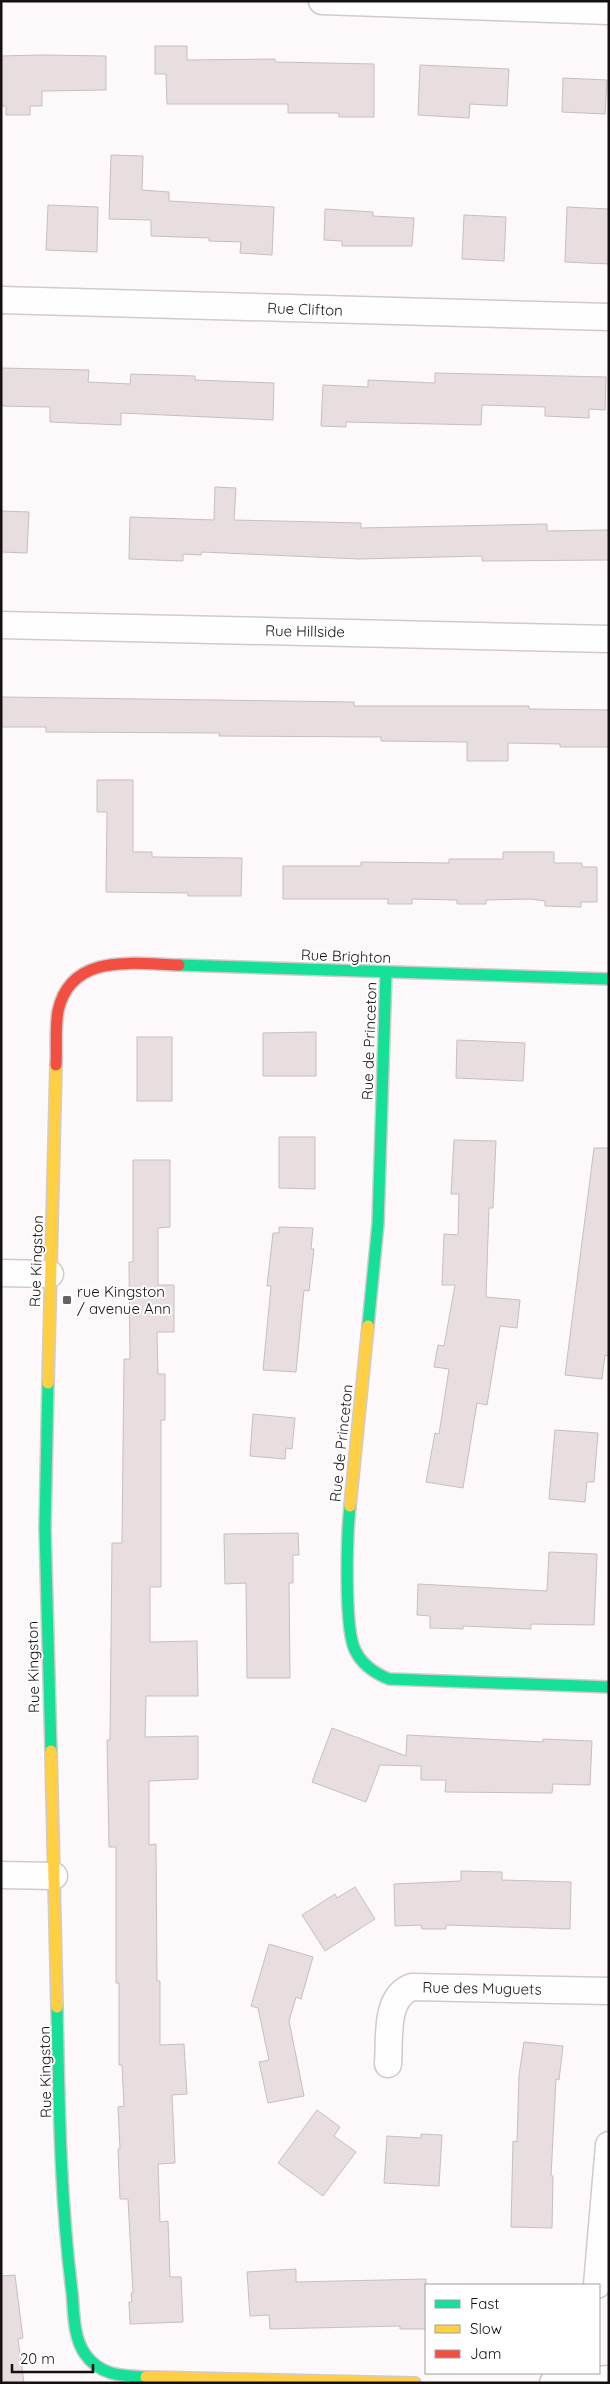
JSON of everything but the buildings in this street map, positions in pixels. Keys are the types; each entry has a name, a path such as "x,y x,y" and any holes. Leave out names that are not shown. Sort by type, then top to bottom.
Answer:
{"street":[{"path":"322,1 609,11"},
{"name":"Rue Clifton","path":"1,300 609,318"},
{"name":"Rue Hillside","path":"1,625 609,639"},
{"name":"Rue Brighton","path":"84,972 101,965 120,962 609,979"},
{"name":"Rue Kingston","path":"84,972 70,986 58,1012 45,1528 51,1827 64,2222 75,2331 81,2349 93,2364 108,2373 127,2377 415,2383"},
{"name":"Rue de Princeton","path":"386,972 378,1224 348,1521 350,1632 353,1648 356,1656 367,1668 389,1679 609,1686"},
{"path":"1,1273 50,1274"},
{"path":"1,1875 54,1876"},
{"name":"Rue des Muguets","path":"388,2064 394,2004 401,1993 412,1987 609,1991"},
{"path":"596,2284 609,2145"},
{"path":"553,2383 598,2377"}],"traffic: fast":[{"path":"179,965 609,979"},
{"path":"368,1326 378,1224 386,972"},
{"path":"48,1383 45,1528 51,1751"},
{"path":"350,1506 347,1558 349,1622 355,1650 361,1660 373,1671 389,1679 609,1687"},
{"path":"57,2007 59,2114 63,2185 76,2332 85,2354 98,2367 121,2375 146,2377"}],"traffic: slow":[{"path":"48,1383 56,1065"},
{"path":"350,1506 368,1326"},
{"path":"51,1751 57,2007"},
{"path":"146,2377 415,2383"}],"traffic: jam":[{"path":"56,1065 58,1011 65,992 76,979 90,970 106,966 143,963 179,965"}],"place":[{"name":"rue Kingston / avenue Ann","path":"67,1300"}]}
